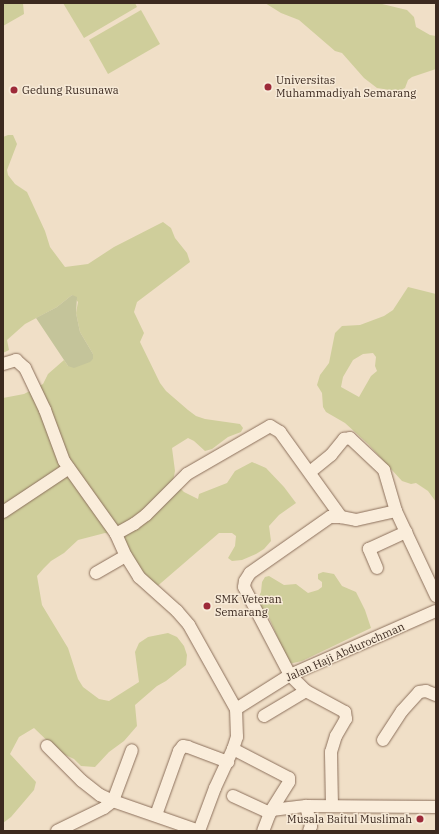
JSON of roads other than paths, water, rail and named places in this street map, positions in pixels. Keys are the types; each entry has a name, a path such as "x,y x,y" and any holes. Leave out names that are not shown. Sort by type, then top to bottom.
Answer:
{"street":[{"path":"3,364 16,360 25,368 45,410 59,452 116,534 126,556 144,583 177,611 189,625 236,709 237,737 234,749 215,788 199,831 100,795 82,781 47,746"},
{"path":"116,534 146,515 187,474 270,426 280,432 341,517"},
{"path":"310,472 331,455 344,439 350,438 384,470 396,511 436,596"},
{"path":"3,512 69,468"},
{"path":"332,806 331,752 336,736 346,719 345,712 306,691 290,675 244,587 245,581 250,573 330,517 341,517 356,520 396,511"},
{"path":"377,568 369,549 406,532"},
{"path":"96,573 126,556"},
{"name":"Jalan Haji Abdurochman","path":"236,709 290,675 436,611"},
{"path":"264,716 306,691"},
{"path":"383,740 402,711 419,692 426,691 436,695"},
{"path":"156,815 179,752 183,746 188,746 228,762"},
{"path":"234,749 289,778 289,782 271,812 263,831"},
{"path":"57,831 104,808 113,801 132,750"},
{"path":"233,796 271,812 306,806 436,807"},
{"path":"306,806 311,826 309,831"}],"place":[{"name":"Universitas Muhammadiyah Semarang","path":"268,87"},
{"name":"Gedung Rusunawa","path":"14,90"},
{"name":"SMK Veteran Semarang","path":"207,606"},
{"name":"Musala Baitul Muslimah","path":"420,819"}]}
